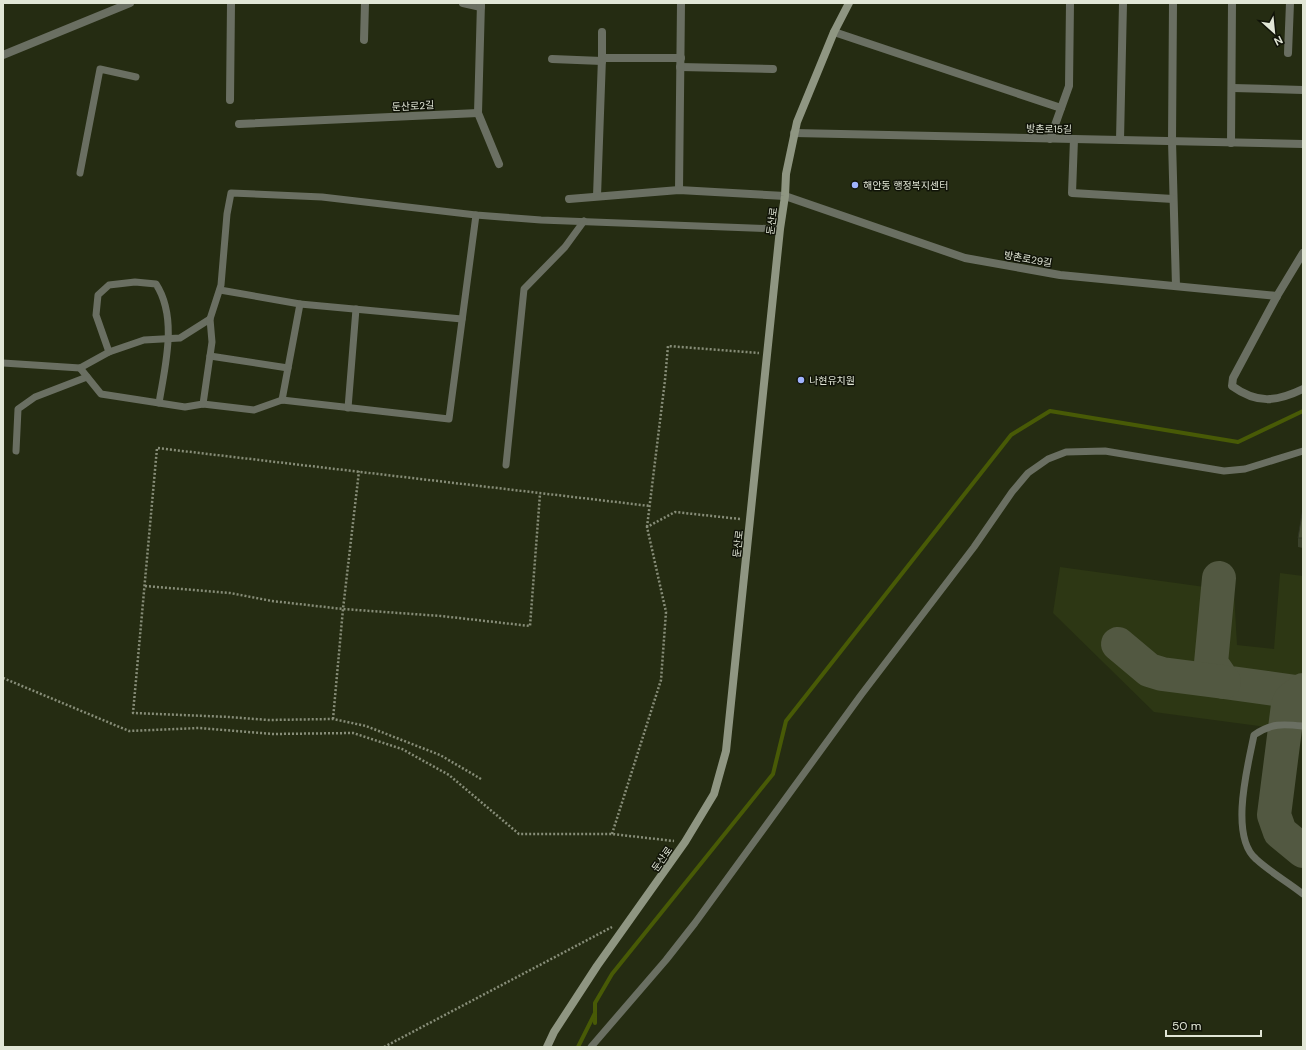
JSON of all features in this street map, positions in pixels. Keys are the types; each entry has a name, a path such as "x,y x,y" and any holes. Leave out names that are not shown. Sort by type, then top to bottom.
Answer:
{"street":[{"path":"3,55 130,3"},
{"path":"230,100 231,3"},
{"path":"364,40 365,3"},
{"path":"463,3 481,5 478,113 499,164"},
{"path":"569,199 679,190 681,3"},
{"name":"둔산로","path":"547,1047 554,1032 597,966 685,842 714,794 726,751 780,229 785,196 786,174 797,122 834,32 849,3"},
{"path":"1050,139 1069,86 1070,3"},
{"path":"1120,140 1123,3"},
{"path":"1174,3 1172,141 1176,286"},
{"path":"1231,143 1233,88 1232,3"},
{"path":"1288,53 1290,3"},
{"path":"597,196 602,32"},
{"path":"834,32 1061,108"},
{"path":"552,59 680,58"},
{"path":"680,67 773,69"},
{"path":"1233,88 1303,90"},
{"name":"둔산로2길","path":"239,124 478,113"},
{"name":"방촌로15길","path":"794,133 1303,144"},
{"path":"1074,139 1072,193 1173,199"},
{"name":"방촌로29길","path":"679,190 785,196 965,258 1060,275 1277,296"},
{"path":"1303,253 1277,296 1233,378 1232,386 1245,395 1268,399 1288,396 1303,389"}],"lane":[{"path":"80,173 100,69 136,77"},
{"path":"203,404 212,342 210,319 220,290 231,193 322,197 476,215 584,222 780,229"},
{"path":"80,368 101,394 185,408 203,404 254,410 282,400 448,419 476,215"},
{"path":"506,465 524,289 566,247 584,222"},
{"path":"109,352 96,316 98,295 109,285 135,282 156,284 163,294 169,338 159,403"},
{"path":"220,290 300,304 462,320"},
{"path":"282,400 300,304"},
{"path":"348,408 356,309"},
{"path":"3,363 80,368 109,352 144,340 180,338 210,319"},
{"path":"210,356 288,368"},
{"path":"16,451 18,409 35,397 87,377"},
{"path":"591,1047 666,960 695,923 861,694 974,547 1012,492 1028,473 1048,459 1066,452 1105,451 1224,471 1245,469 1303,451"},
{"path":"1303,726 1280,725 1266,727 1254,735 1242,804 1244,838 1248,851 1255,859 1303,894"}],"path":[{"path":"612,834 661,680 666,612 647,527 668,346 767,354"},
{"path":"481,779 440,755 366,726 333,719 268,720 132,713 157,448 650,506"},
{"path":"333,719 343,609 359,471"},
{"path":"145,586 230,593 272,601 343,609 441,616 530,626 540,494"},
{"path":"647,527 676,512 750,520"},
{"path":"3,678 128,731 199,728 273,734 353,732 402,749 449,775 520,834 612,834 685,842"},
{"path":"384,1047 614,926"}],"shaded area":[{"path":"1060,567 1234,591 1237,645 1274,649 1280,573 1303,576 1303,732 1154,712 1053,613"}],"building":[{"path":"1303,508 1303,538 1298,538"}],"waterway":[{"path":"595,1023 595,1003 612,974 773,774 786,721 1011,435 1050,411 1238,442 1303,411"},
{"path":"578,1047 595,1013"}],"taxiway":[{"path":"1219,578 1211,663 1224,682 1303,693"},
{"path":"1118,644 1149,670 1162,674 1224,682"},
{"path":"1303,690 1291,699 1288,705 1274,815 1280,832 1303,851"}],"place":[{"name":"해안동 행정복지센터","path":"855,185"},
{"name":"나현유치원","path":"801,380"}]}
